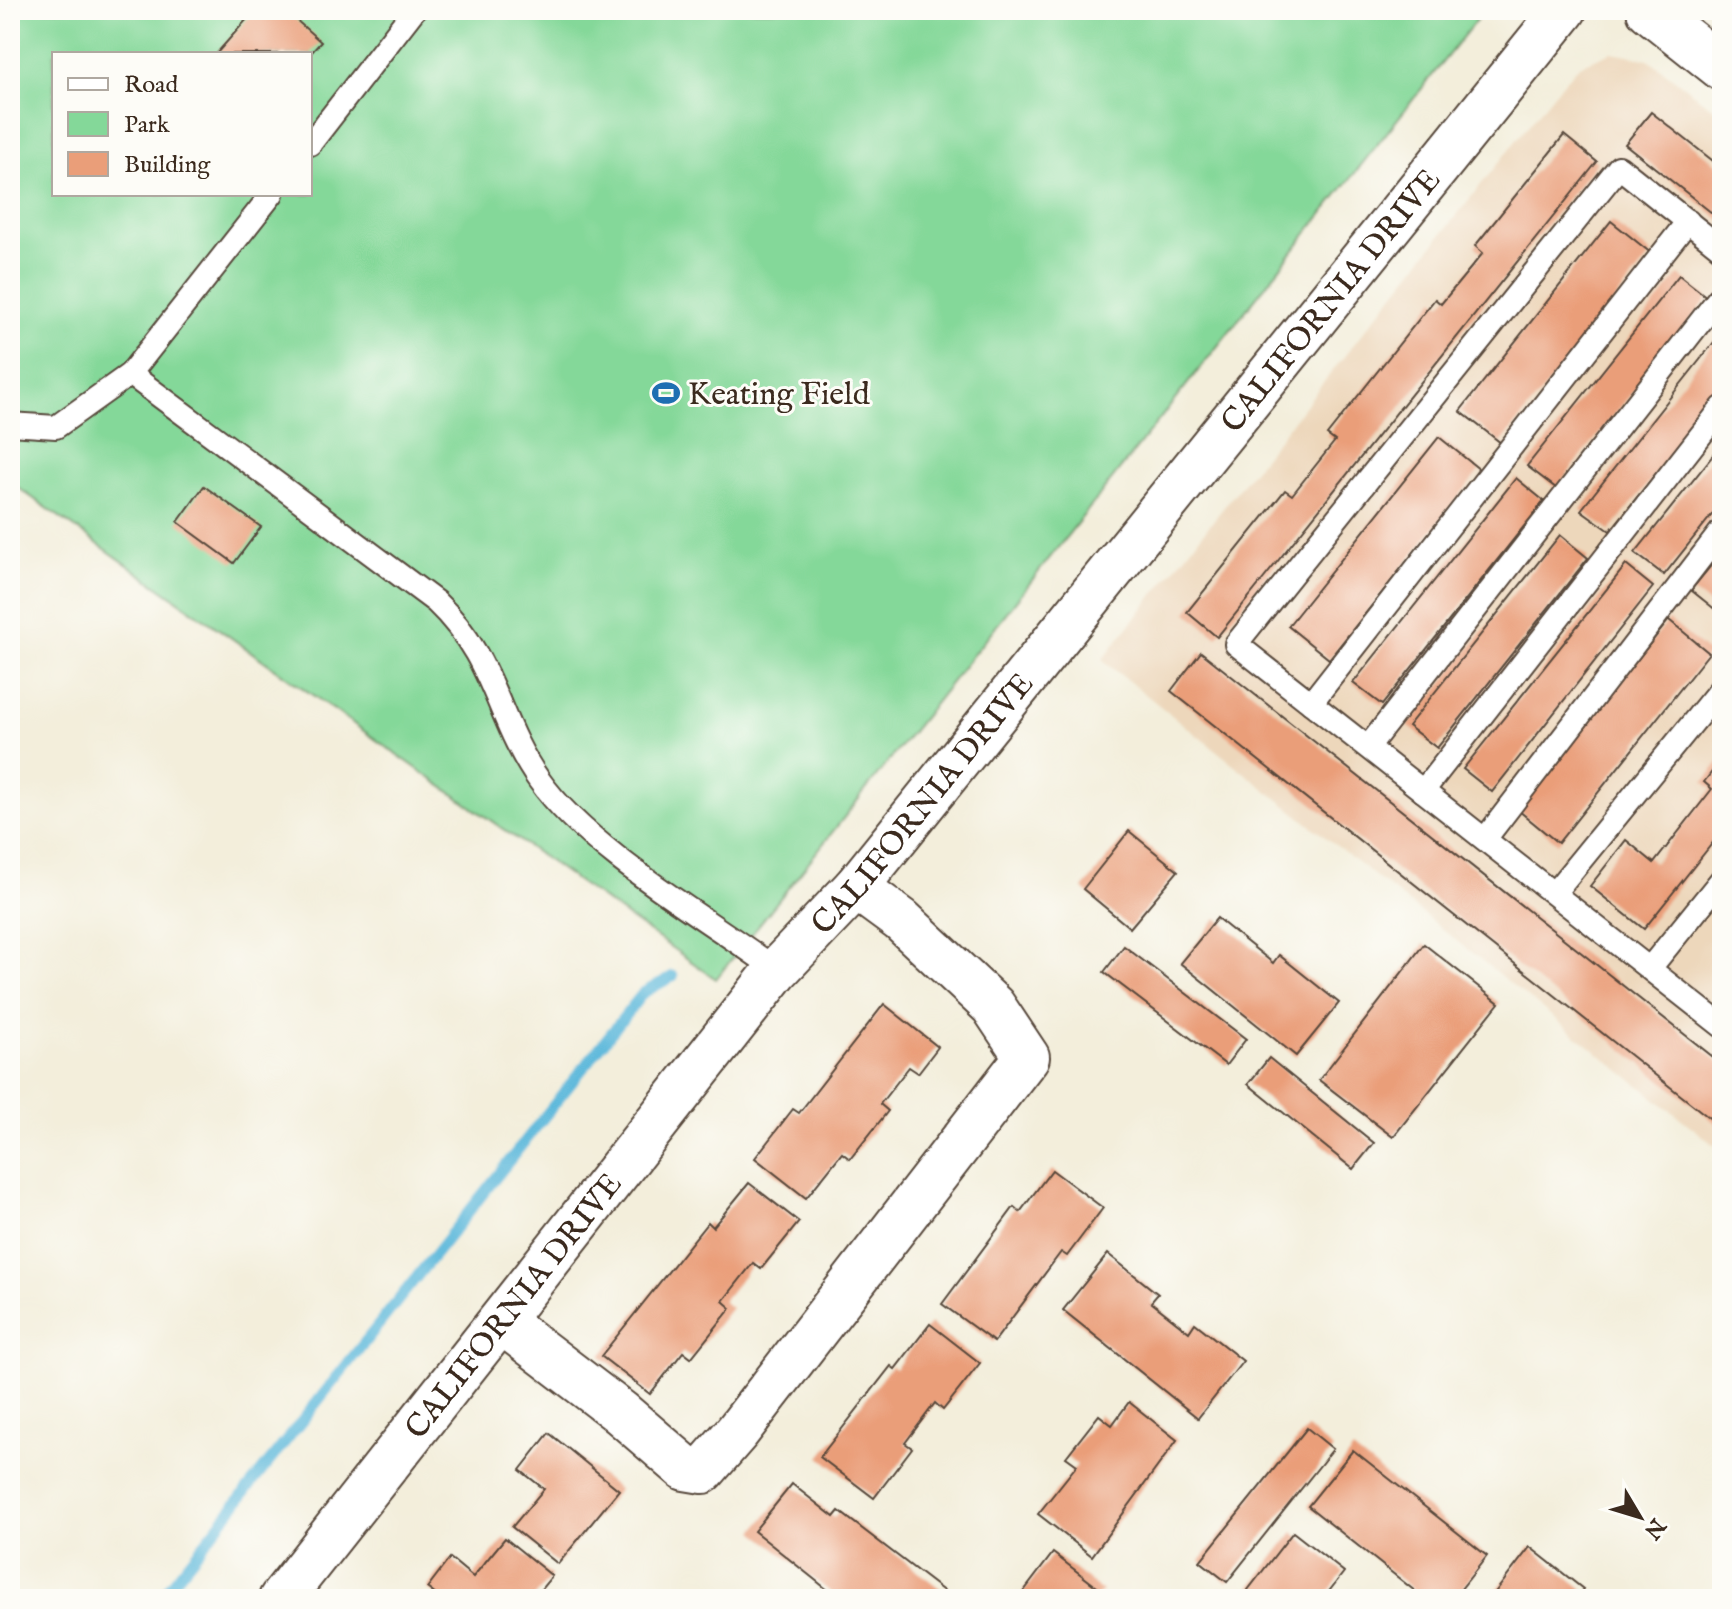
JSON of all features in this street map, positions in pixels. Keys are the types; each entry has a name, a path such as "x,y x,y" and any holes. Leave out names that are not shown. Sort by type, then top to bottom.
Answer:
{"street":[{"name":"CALIFORNIA DRIVE","path":"281,1599 777,970 856,887 1564,10"},
{"path":"1649,10 1722,68"},
{"path":"501,1321 620,1412 685,1468 703,1471 737,1432 1027,1057 993,1006 901,920 856,887"}],"lane":[{"path":"312,141 414,10"},
{"path":"1722,249 1619,167 1236,644 1722,1026"},
{"path":"10,424 56,427 130,374 270,196"},
{"path":"1311,703 1688,221"},
{"path":"1368,747 1722,294"},
{"path":"130,374 436,602 469,637 523,752 557,805 616,855 777,970"},
{"path":"1423,791 1722,408"},
{"path":"1485,839 1722,530"},
{"path":"1554,893 1722,687"},
{"path":"1650,968 1722,879"}],"shaded area":[{"path":"1612,52 1648,59 1722,115 1722,1151 1102,660 1559,87 1580,65"}],"green space":[{"path":"10,10 1484,10 716,979 10,482"}],"building":[{"path":"255,10 285,10 321,42 312,52 218,52"},
{"path":"1651,112 1722,168 1722,221 1625,144"},
{"path":"1564,135 1597,162 1217,637 1187,612 1285,490 1292,495 1335,441 1327,435 1435,299 1441,304 1483,253 1475,246"},
{"path":"1611,221 1652,254 1501,443 1460,411"},
{"path":"1679,275 1708,298 1556,488 1527,466"},
{"path":"1722,332 1722,391 1610,531 1581,510"},
{"path":"1439,437 1480,470 1329,659 1288,626"},
{"path":"1722,444 1722,502 1664,575 1635,553"},
{"path":"1516,478 1544,501 1382,705 1353,683"},
{"path":"204,486 261,527 234,563 178,522"},
{"path":"1560,535 1588,558 1437,748 1408,726"},
{"path":"1722,552 1722,615 1691,590"},
{"path":"1626,565 1653,587 1492,792 1463,769"},
{"path":"1669,620 1709,653 1558,843 1518,810"},
{"path":"1201,652 1722,1064 1722,1128 1171,691"},
{"path":"1722,759 1722,831 1644,929 1590,886 1626,840 1654,863 1712,789 1704,782"},
{"path":"1129,831 1178,871 1130,928 1083,889"},
{"path":"1217,918 1273,963 1279,955 1339,1003 1296,1056 1180,963"},
{"path":"1424,944 1499,1003 1393,1137 1319,1080"},
{"path":"1124,946 1246,1039 1226,1065 1104,972"},
{"path":"884,1004 938,1047 918,1073 909,1067 880,1104 888,1111 850,1159 842,1153 806,1198 755,1158 793,1109 799,1113"},
{"path":"1269,1058 1374,1143 1353,1169 1248,1084"},
{"path":"1052,1170 1103,1208 1067,1256 1061,1252 994,1342 942,1304 1014,1207 1020,1212"},
{"path":"749,1183 799,1222 761,1269 753,1263 723,1301 731,1308 691,1358 683,1352 650,1394 601,1356 708,1222 713,1227"},
{"path":"1108,1254 1158,1294 1151,1302 1189,1332 1195,1323 1243,1361 1198,1418 1063,1310"},
{"path":"930,1324 980,1363 943,1410 935,1403 905,1443 912,1448 874,1498 820,1457 891,1366 895,1369"},
{"path":"1129,1402 1177,1440 1092,1556 1038,1514 1077,1465 1066,1457 1099,1415 1112,1425"},
{"path":"1307,1428 1333,1449 1227,1582 1200,1561"},
{"path":"549,1433 619,1490 558,1564 512,1527 544,1489 520,1470"},
{"path":"1353,1450 1487,1556 1453,1599 1425,1599 1308,1506"},
{"path":"792,1484 834,1517 839,1511 954,1599 839,1599 754,1531"},
{"path":"1293,1532 1344,1572 1323,1599 1241,1599"},
{"path":"505,1538 552,1576 533,1599 441,1599 427,1588 450,1558 473,1577"},
{"path":"1530,1547 1583,1589 1575,1599 1490,1599"},
{"path":"1053,1553 1102,1591 1095,1599 1018,1599"}],"waterway":[{"path":"160,1599 643,993 673,976"}],"place":[{"name":"Keating Field","path":"666,393"}]}
